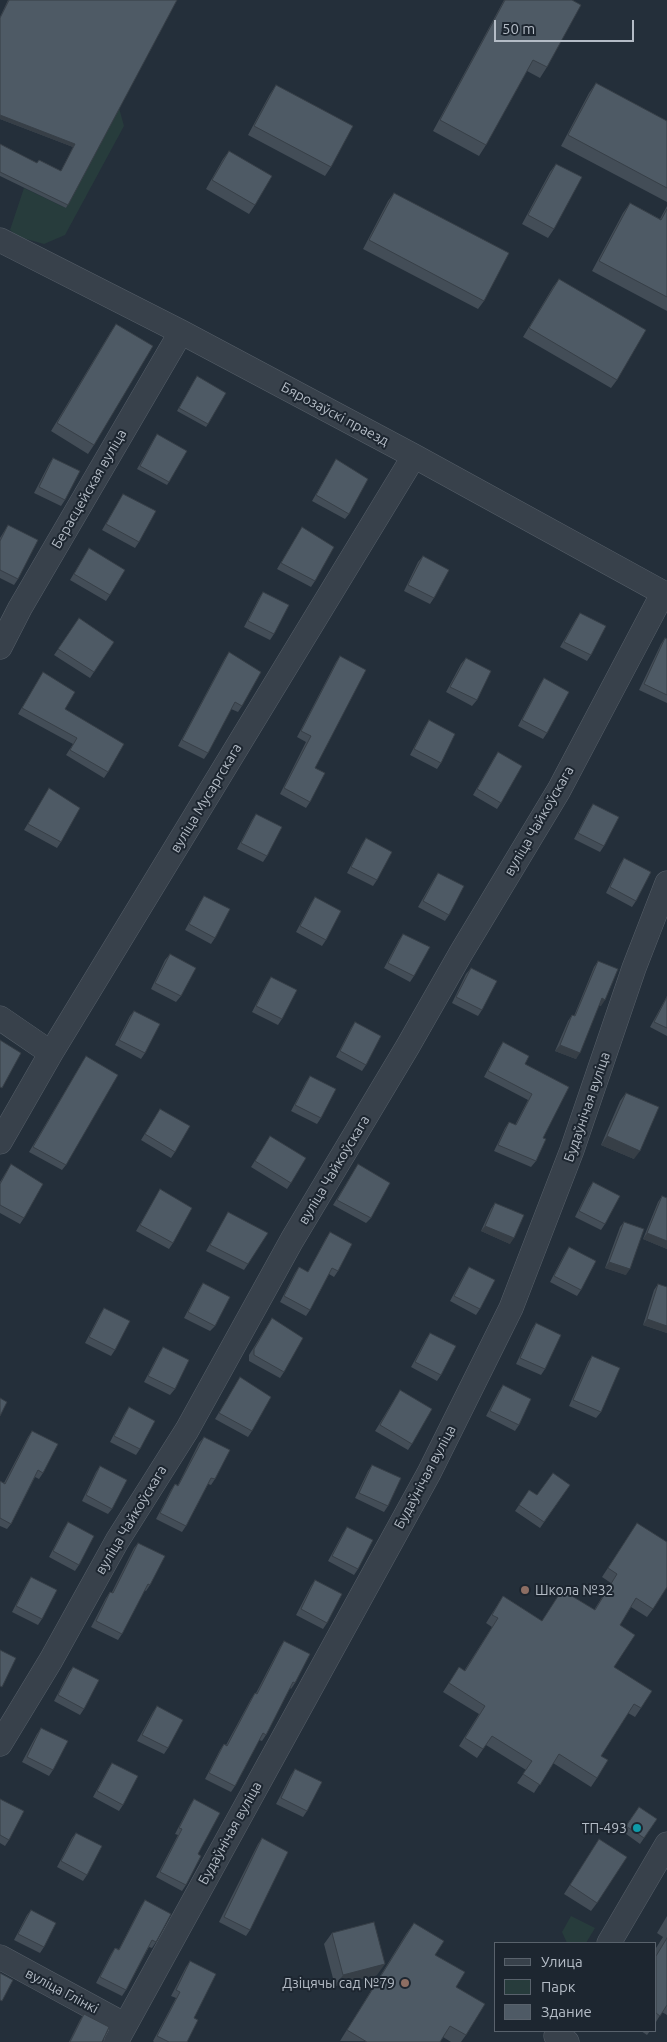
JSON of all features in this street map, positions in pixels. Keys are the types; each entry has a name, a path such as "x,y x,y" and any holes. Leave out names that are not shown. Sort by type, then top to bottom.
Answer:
{"street":[{"name":"Бярозаўскі праезд","path":"0,240 181,332 414,456 665,594"},
{"name":"Берасцейская вуліца","path":"0,647 20,608 181,332"},
{"name":"вуліца Мусаргскага","path":"0,1142 51,1053 414,456"},
{"name":"вуліца Чайкоўскага","path":"0,1744 51,1660 117,1541 187,1430 292,1240 559,790 665,594"},
{"name":"Будаўнічая вуліца","path":"121,2034 429,1473 511,1308 572,1150 634,968 667,883"},
{"path":"0,1018 51,1053"},
{"path":"611,1942 667,1844"},
{"name":"вуліца Глінкі","path":"0,1958 121,2034"},
{"path":"558,2032 556,2036 567,2042"}],"green space":[{"path":"119,108 124,126 65,235 44,244 19,237 10,230 24,188 66,208"},
{"path":"571,1916 595,1928 587,1942 567,1942 562,1932"}],"building":[{"path":"9,0 177,0 68,205 0,172 0,144 37,163 39,160 61,171 75,144 0,115 0,18"},
{"path":"505,0 572,0 581,5 547,67 533,60 486,145 440,120"},
{"path":"596,83 667,121 667,188 568,135"},
{"path":"276,85 353,126 331,167 254,126"},
{"path":"229,151 272,176 255,205 212,180"},
{"path":"556,164 582,177 554,229 528,215"},
{"path":"394,193 509,253 484,301 369,240"},
{"path":"630,203 661,220 667,209 667,297 599,261"},
{"path":"559,279 646,330 617,380 529,328"},
{"path":"116,324 153,346 94,445 57,423"},
{"path":"197,376 226,393 208,424 179,408"},
{"path":"157,434 187,451 169,482 140,466"},
{"path":"53,458 80,471 65,500 39,487"},
{"path":"336,459 368,479 349,514 316,495"},
{"path":"123,494 156,511 139,542 106,524"},
{"path":"8,525 38,540 18,579 0,570 0,541"},
{"path":"302,527 334,547 315,581 281,563"},
{"path":"89,548 125,570 110,595 74,574"},
{"path":"423,556 449,570 434,598 408,585"},
{"path":"263,592 289,605 274,634 248,621"},
{"path":"580,613 606,626 591,655 564,642"},
{"path":"79,618 114,642 94,672 58,649"},
{"path":"665,638 667,639 667,695 644,684"},
{"path":"229,652 261,672 242,706 235,702 208,753 182,740"},
{"path":"340,656 366,670 315,768 325,773 310,802 284,788 311,736 301,731"},
{"path":"466,658 491,671 477,700 450,687"},
{"path":"43,672 75,692 65,709 124,744 108,772 70,750 77,738 22,708"},
{"path":"544,678 569,692 547,733 522,720"},
{"path":"429,720 455,734 441,763 414,749"},
{"path":"498,752 522,766 501,803 477,789"},
{"path":"49,788 80,808 61,842 28,824"},
{"path":"593,804 619,817 604,846 578,833"},
{"path":"256,814 282,827 267,856 241,843"},
{"path":"366,838 392,852 377,880 351,867"},
{"path":"624,858 651,872 636,901 610,887"},
{"path":"438,873 464,886 449,915 423,901"},
{"path":"204,896 230,909 215,938 189,924"},
{"path":"315,897 341,911 326,940 300,926"},
{"path":"403,934 430,947 414,976 388,963"},
{"path":"170,954 196,968 181,996 155,983"},
{"path":"598,961 618,969 605,1000 602,998 580,1053 560,1045 572,1015 575,1016"},
{"path":"471,968 497,981 482,1010 456,997"},
{"path":"271,977 297,990 282,1019 256,1006"},
{"path":"667,997 667,1028 654,1022"},
{"path":"134,1011 160,1024 145,1053 119,1040"},
{"path":"355,1022 381,1036 366,1065 340,1051"},
{"path":"0,1040 21,1053 2,1088 0,1087"},
{"path":"503,1042 529,1056 525,1064 569,1087 543,1138 546,1139 536,1161 498,1145 509,1122 516,1125 532,1094 488,1071"},
{"path":"86,1056 118,1075 66,1165 33,1147"},
{"path":"310,1076 336,1089 321,1118 295,1105"},
{"path":"626,1093 659,1107 640,1151 607,1136"},
{"path":"160,1109 190,1126 175,1152 145,1134"},
{"path":"270,1136 306,1158 291,1183 255,1161"},
{"path":"11,1164 43,1184 24,1218 0,1205 0,1184"},
{"path":"358,1164 390,1183 371,1218 337,1200"},
{"path":"593,1182 620,1196 605,1224 579,1211"},
{"path":"160,1189 192,1208 173,1243 140,1225"},
{"path":"662,1196 667,1198 667,1241 647,1233"},
{"path":"495,1203 524,1215 514,1238 485,1226"},
{"path":"228,1212 268,1233 248,1264 210,1245"},
{"path":"624,1222 644,1229 630,1269 609,1262"},
{"path":"330,1232 352,1244 338,1271 332,1268 310,1310 284,1296 299,1267 308,1272"},
{"path":"569,1247 596,1261 581,1290 554,1276"},
{"path":"469,1267 495,1280 480,1309 454,1296"},
{"path":"203,1283 230,1297 215,1326 188,1312"},
{"path":"658,1284 667,1287 667,1326 647,1319"},
{"path":"104,1308 130,1321 115,1350 89,1337"},
{"path":"272,1318 303,1338 284,1372 254,1355 254,1349"},
{"path":"536,1323 561,1335 545,1369 520,1358"},
{"path":"430,1333 456,1346 441,1375 415,1362"},
{"path":"163,1347 189,1360 175,1389 148,1376"},
{"path":"592,1356 620,1368 601,1412 573,1400"},
{"path":"240,1377 271,1397 252,1431 219,1413"},
{"path":"503,1385 531,1399 519,1425 490,1411"},
{"path":"400,1390 432,1409 412,1444 380,1425"},
{"path":"0,1398 7,1402 0,1416"},
{"path":"129,1407 155,1421 140,1449 114,1436"},
{"path":"32,1431 58,1444 43,1473 38,1470 11,1524 0,1518 0,1481 5,1484"},
{"path":"204,1437 230,1450 215,1479 211,1478 186,1526 160,1513 175,1484 178,1486"},
{"path":"372,1465 401,1478 388,1506 359,1493"},
{"path":"100,1466 127,1480 112,1509 86,1495"},
{"path":"553,1473 570,1485 544,1522 519,1505 529,1490 537,1495"},
{"path":"68,1522 94,1536 79,1565 53,1551"},
{"path":"637,1523 667,1542 667,1587 653,1609 636,1598 620,1625 635,1635 614,1667 652,1691 641,1708 634,1704 601,1756 608,1760 597,1778 559,1754 540,1785 523,1774 532,1761 492,1736 483,1749 465,1738 485,1706 449,1683 459,1667 465,1671 498,1618 492,1615 503,1596 542,1621 562,1590 595,1610 617,1574 608,1568"},
{"path":"347,1527 373,1540 358,1569 332,1556"},
{"path":"138,1543 165,1556 122,1634 96,1621 110,1592 113,1593"},
{"path":"31,1577 57,1590 42,1619 16,1606"},
{"path":"315,1580 342,1594 327,1623 301,1609"},
{"path":"284,1641 310,1654 295,1683 293,1682 266,1735 263,1733 235,1786 209,1773 224,1744 227,1746 255,1693 257,1694"},
{"path":"0,1650 16,1658 2,1687 0,1686"},
{"path":"73,1667 99,1680 84,1709 58,1695"},
{"path":"157,1706 183,1720 168,1748 142,1735"},
{"path":"41,1728 68,1741 53,1770 27,1757"},
{"path":"112,1763 138,1776 123,1805 97,1791"},
{"path":"295,1769 322,1782 307,1811 281,1798"},
{"path":"0,1799 24,1811 9,1840 0,1835"},
{"path":"194,1799 220,1813 198,1854 201,1856 186,1885 160,1872 182,1829 179,1828"},
{"name":"ТП-493","path":"639,1807 657,1819 644,1838 626,1826"},
{"path":"76,1833 102,1846 87,1875 61,1861"},
{"path":"262,1838 288,1852 250,1930 224,1917"},
{"path":"599,1839 627,1857 597,1903 570,1885"},
{"path":"145,1900 171,1914 156,1942 152,1940 126,1990 100,1977 115,1948 119,1950"},
{"path":"31,1910 56,1923 44,1947 18,1934"},
{"path":"374,1922 385,1964 343,1975 332,1933"},
{"path":"414,1923 444,1941 435,1955 465,1972 456,1987 485,2004 466,2035 450,2026 440,2042 367,2042 347,2030"},
{"path":"667,1938 667,2005 660,2016 657,2014 657,1954"},
{"path":"190,1961 216,1974 194,2018 198,2020 187,2042 169,2042 157,2036 180,1992 176,1990"},
{"path":"0,1973 13,1980 2,2001 0,2000"},
{"path":"84,2014 109,2027 102,2042 70,2042"}],"place":[{"name":"Школа №32","path":"525,1590"},
{"name":"ТП-493","path":"637,1828"},
{"name":"Дзіцячы сад №79","path":"405,1983"}]}
